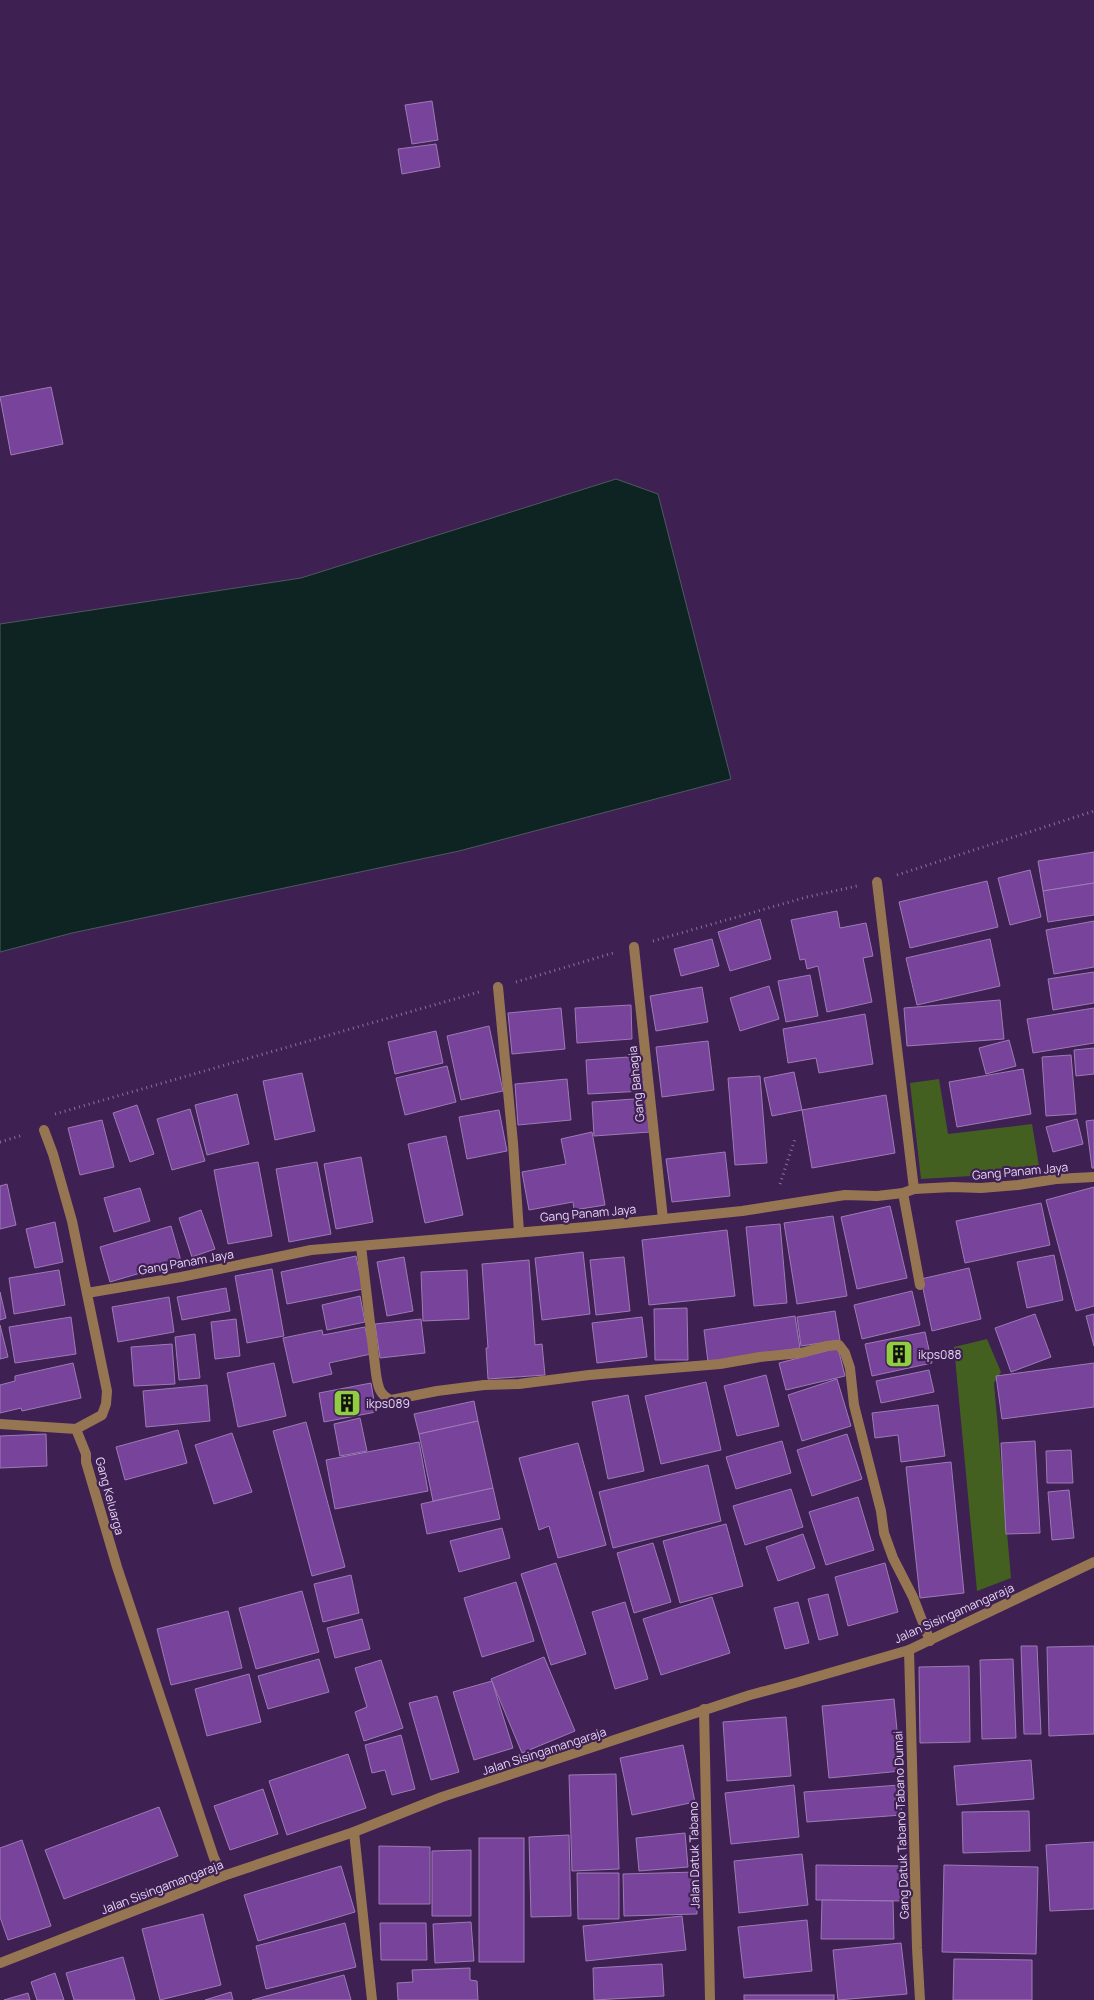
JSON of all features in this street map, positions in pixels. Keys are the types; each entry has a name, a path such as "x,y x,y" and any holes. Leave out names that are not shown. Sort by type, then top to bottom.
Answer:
{"street":[{"path":"877,882 914,1189"},
{"name":"Gang Bahagia","path":"634,946 663,1219"},
{"path":"498,987 513,1143 519,1232"},
{"path":"0,1424 76,1429 102,1415 106,1404 107,1391 72,1221 53,1154 44,1130"},
{"name":"Gang Panam Jaya","path":"86,1293 181,1277 311,1250 663,1219 772,1206 845,1194 878,1196 903,1193 914,1189 981,1188 1056,1179 1094,1177"},
{"path":"903,1193 920,1285"},
{"path":"361,1246 376,1374 380,1392 384,1397 391,1400 437,1391 484,1385 519,1384 589,1375 720,1364 839,1345 845,1353 850,1368 854,1404 881,1510 884,1533 893,1558 913,1597 930,1641"},
{"name":"Gang Keluarga","path":"76,1429 86,1454 86,1462 117,1568 214,1858 223,1876"},
{"name":"Jalan Sisingamangaraja","path":"0,1963 223,1876 354,1832 442,1797 543,1765 704,1709 909,1650 1094,1562"},
{"name":"Gang Datuk Tabano Tabano Dumai","path":"909,1650 920,2000"},
{"name":"Jalan Datuk Tabano","path":"704,1709 710,2000"},
{"path":"354,1832 372,2000"}],"path":[{"path":"44,1130 42,1122 60,1112 807,897 877,882 1094,811"},
{"path":"772,1206 795,1139"}],"green space":[{"path":"939,1079 948,1134 1032,1124 1040,1172 921,1179 910,1083"},
{"path":"987,1339 1001,1372 994,1383 1011,1578 977,1591 954,1347"}],"shaded area":[{"path":"616,479 658,494 731,779 459,851 72,933 0,952 0,624 301,578"}],"building":[{"path":"432,101 438,140 412,144 405,105"},
{"path":"436,144 440,167 402,174 398,149"},
{"path":"51,387 63,444 11,455 0,397"},
{"path":"1094,852 1094,883 1043,891 1038,861"},
{"path":"1030,870 1041,917 1010,925 998,878"},
{"path":"987,881 998,927 910,948 899,902"},
{"path":"1094,883 1094,915 1048,922 1043,891"},
{"path":"837,911 840,928 866,923 873,956 863,958 872,1002 827,1012 818,966 807,969 805,959 800,960 791,920"},
{"path":"760,919 771,959 730,971 718,932"},
{"path":"1094,921 1094,967 1054,974 1046,930"},
{"path":"712,939 719,966 681,976 674,949"},
{"path":"990,939 1000,986 917,1005 906,958"},
{"path":"1094,972 1094,1003 1053,1010 1048,979"},
{"path":"810,975 818,1016 786,1022 778,981"},
{"path":"769,986 779,1019 740,1031 730,998"},
{"path":"702,987 708,1022 656,1031 650,996"},
{"path":"1000,1000 1004,1039 907,1046 904,1008"},
{"path":"631,1005 632,1039 577,1043 575,1008"},
{"path":"561,1008 565,1049 512,1054 508,1013"},
{"path":"1094,1008 1094,1043 1033,1053 1027,1019"},
{"path":"865,1014 873,1064 819,1073 816,1058 788,1063 783,1029"},
{"path":"489,1026 503,1091 461,1100 447,1036"},
{"path":"436,1031 443,1063 395,1074 388,1042"},
{"path":"1009,1040 1016,1066 986,1074 979,1048"},
{"path":"708,1041 714,1090 662,1097 656,1047"},
{"path":"1094,1048 1094,1074 1076,1076 1074,1050"},
{"path":"1071,1055 1076,1114 1046,1116 1042,1057"},
{"path":"642,1056 644,1091 588,1094 586,1060"},
{"path":"447,1066 456,1102 405,1115 396,1078"},
{"path":"1023,1069 1031,1114 957,1127 949,1082"},
{"path":"794,1072 802,1110 772,1116 764,1078"},
{"path":"302,1073 315,1131 275,1140 263,1081"},
{"path":"760,1076 767,1163 735,1165 728,1078"},
{"path":"567,1079 571,1120 518,1125 515,1084"},
{"path":"237,1094 249,1144 207,1155 195,1105"},
{"path":"886,1095 895,1153 812,1168 802,1110"},
{"path":"648,1098 650,1132 594,1136 592,1102"},
{"path":"137,1105 154,1154 130,1162 113,1113"},
{"path":"190,1109 205,1161 172,1170 157,1119"},
{"path":"499,1110 507,1151 467,1159 459,1117"},
{"path":"1077,1119 1083,1144 1053,1152 1046,1127"},
{"path":"102,1120 114,1167 80,1175 68,1128"},
{"path":"1094,1120 1094,1168 1092,1168 1086,1121"},
{"path":"592,1132 605,1205 574,1210 573,1202 529,1210 522,1172 566,1164 561,1139"},
{"path":"446,1136 463,1215 425,1223 408,1144"},
{"path":"725,1152 730,1196 672,1202 666,1159"},
{"path":"361,1157 373,1222 336,1229 324,1164"},
{"path":"258,1162 272,1236 228,1244 214,1170"},
{"path":"317,1162 331,1234 289,1242 276,1169"},
{"path":"7,1184 16,1225 0,1229 0,1186"},
{"path":"1094,1187 1094,1306 1076,1311 1046,1200"},
{"path":"140,1188 150,1221 114,1232 104,1198"},
{"path":"1041,1203 1050,1245 965,1263 956,1221"},
{"path":"890,1206 907,1278 857,1289 841,1217"},
{"path":"201,1210 215,1249 192,1257 179,1218"},
{"path":"833,1216 847,1296 797,1304 784,1223"},
{"path":"55,1222 63,1262 35,1268 26,1229"},
{"path":"780,1224 787,1303 754,1306 746,1227"},
{"path":"171,1226 181,1261 110,1282 100,1247"},
{"path":"727,1230 735,1296 649,1305 642,1240"},
{"path":"583,1252 590,1314 542,1320 535,1258"},
{"path":"1054,1255 1063,1300 1027,1308 1017,1262"},
{"path":"356,1256 363,1289 287,1304 281,1272"},
{"path":"404,1257 413,1311 387,1316 377,1262"},
{"path":"624,1257 630,1311 596,1315 590,1260"},
{"path":"529,1260 535,1345 542,1344 545,1375 488,1379 486,1348 488,1348 482,1264"},
{"path":"969,1268 981,1319 932,1331 921,1279"},
{"path":"272,1269 284,1336 247,1343 235,1276"},
{"path":"59,1270 65,1305 14,1314 9,1278"},
{"path":"467,1270 469,1319 423,1321 421,1272"},
{"path":"226,1288 230,1311 182,1320 177,1297"},
{"path":"912,1291 920,1325 862,1339 854,1305"},
{"path":"0,1292 6,1318 0,1320"},
{"path":"360,1296 365,1322 327,1330 322,1305"},
{"path":"169,1297 174,1332 118,1342 112,1307"},
{"path":"687,1308 688,1360 655,1360 654,1309"},
{"path":"835,1311 840,1340 801,1346 797,1317"},
{"path":"1035,1314 1051,1357 1011,1372 995,1328"},
{"path":"1094,1314 1094,1346 1086,1316"},
{"path":"795,1316 800,1348 708,1362 704,1330"},
{"path":"71,1317 76,1354 15,1363 9,1327"},
{"path":"642,1317 647,1357 597,1363 592,1323"},
{"path":"236,1319 240,1356 215,1359 211,1322"},
{"path":"421,1319 425,1353 380,1358 375,1324"},
{"path":"0,1325 8,1357 0,1359"},
{"path":"365,1327 371,1354 329,1363 332,1374 293,1383 283,1338 322,1330 323,1335"},
{"name":"ikps088","path":"925,1332 932,1363 872,1376 865,1344"},
{"path":"195,1334 200,1378 179,1380 175,1337"},
{"path":"172,1344 175,1384 134,1386 131,1347"},
{"path":"838,1348 845,1376 786,1390 779,1363"},
{"path":"73,1363 81,1398 22,1411 21,1408 0,1413 0,1385 15,1381 15,1376"},
{"path":"274,1363 286,1416 238,1427 227,1373"},
{"path":"1094,1363 1094,1407 1002,1419 996,1376"},
{"path":"929,1370 934,1392 881,1403 876,1381"},
{"path":"766,1375 779,1426 737,1436 724,1386"},
{"path":"837,1379 851,1426 802,1441 788,1395"},
{"path":"706,1382 721,1450 661,1464 645,1396"},
{"name":"ikps089","path":"371,1383 376,1412 324,1422 319,1393"},
{"path":"207,1385 210,1421 146,1427 143,1391"},
{"path":"628,1395 644,1471 608,1479 592,1402"},
{"path":"474,1401 478,1421 419,1434 414,1414"},
{"path":"938,1405 945,1456 901,1462 898,1435 875,1438 872,1413"},
{"path":"360,1418 367,1451 340,1456 334,1424"},
{"path":"478,1421 493,1488 433,1501 419,1434"},
{"path":"306,1422 345,1567 312,1576 273,1431"},
{"path":"178,1430 187,1463 125,1480 116,1447"},
{"path":"232,1433 252,1492 214,1504 195,1445"},
{"path":"46,1434 47,1466 0,1468 0,1436"},
{"path":"847,1434 862,1479 812,1496 797,1450"},
{"path":"782,1441 791,1473 736,1489 726,1457"},
{"path":"1035,1441 1040,1533 1006,1534 1001,1443"},
{"path":"419,1442 428,1491 335,1509 326,1460"},
{"path":"578,1443 606,1545 558,1558 549,1526 539,1530 519,1458"},
{"path":"1071,1450 1073,1483 1047,1483 1046,1451"},
{"path":"951,1462 964,1593 920,1598 906,1467"},
{"path":"708,1465 721,1521 613,1548 599,1492"},
{"path":"493,1488 500,1519 427,1534 421,1504"},
{"path":"791,1489 803,1527 745,1545 733,1506"},
{"path":"1069,1490 1074,1538 1052,1540 1048,1492"},
{"path":"858,1497 874,1550 826,1565 809,1512"},
{"path":"726,1524 743,1586 680,1603 663,1541"},
{"path":"502,1528 510,1558 459,1572 450,1541"},
{"path":"803,1534 815,1568 778,1581 766,1547"},
{"path":"653,1543 671,1602 634,1613 617,1553"},
{"path":"556,1563 586,1654 551,1665 521,1574"},
{"path":"885,1563 898,1612 848,1626 835,1577"},
{"path":"351,1575 359,1613 323,1622 314,1584"},
{"path":"516,1582 534,1641 482,1657 464,1598"},
{"path":"302,1591 319,1652 256,1669 239,1608"},
{"path":"828,1594 838,1635 819,1640 808,1599"},
{"path":"712,1597 730,1653 661,1675 643,1619"},
{"path":"625,1602 648,1679 615,1689 592,1612"},
{"path":"798,1602 809,1643 785,1649 774,1608"},
{"path":"228,1611 242,1668 171,1685 157,1629"},
{"path":"362,1619 370,1649 335,1658 327,1628"},
{"path":"1021,1646 1037,1646 1041,1734 1024,1734"},
{"path":"1094,1646 1094,1734 1049,1736 1047,1647"},
{"path":"544,1657 575,1731 522,1753 491,1679"},
{"path":"319,1659 329,1692 268,1709 258,1676"},
{"path":"1013,1659 1016,1738 982,1739 980,1660"},
{"path":"381,1660 403,1728 364,1741 355,1712 367,1707 355,1668"},
{"path":"969,1666 970,1742 920,1743 919,1667"},
{"path":"249,1674 261,1722 207,1736 195,1689"},
{"path":"492,1681 513,1748 474,1760 453,1692"},
{"path":"437,1696 459,1772 431,1780 409,1703"},
{"path":"894,1699 901,1771 829,1778 822,1706"},
{"path":"786,1717 791,1776 727,1781 723,1722"},
{"path":"401,1735 415,1789 392,1795 385,1770 372,1773 365,1745"},
{"path":"683,1745 695,1802 632,1815 620,1758"},
{"path":"348,1754 366,1808 287,1835 269,1781"},
{"path":"1031,1760 1034,1799 957,1805 954,1766"},
{"path":"616,1774 619,1869 572,1871 569,1775"},
{"path":"794,1785 799,1837 731,1844 725,1793"},
{"path":"900,1785 902,1815 807,1822 804,1792"},
{"path":"263,1789 278,1834 230,1850 214,1806"},
{"path":"159,1807 178,1856 64,1899 45,1850"},
{"path":"1029,1811 1030,1851 963,1853 962,1812"},
{"path":"685,1833 688,1867 639,1871 636,1838"},
{"path":"569,1835 571,1916 531,1917 529,1837"},
{"path":"479,1838 524,1838 524,1962 479,1962"},
{"path":"22,1840 51,1926 8,1940 0,1917 0,1848"},
{"path":"1094,1842 1094,1909 1050,1911 1046,1845"},
{"path":"379,1846 430,1847 430,1904 379,1904"},
{"path":"471,1850 471,1916 432,1916 432,1851"},
{"path":"802,1854 808,1905 739,1913 734,1861"},
{"path":"816,1865 904,1866 904,1901 816,1900"},
{"path":"944,1865 1038,1867 1036,1954 942,1952"},
{"path":"341,1866 355,1912 258,1941 244,1895"},
{"path":"696,1872 697,1914 624,1916 623,1874"},
{"path":"577,1873 619,1873 619,1919 578,1919"},
{"path":"822,1900 893,1901 894,1939 821,1939"},
{"path":"203,1914 221,1985 160,2000 142,1929"},
{"path":"682,1916 686,1950 586,1961 583,1926"},
{"path":"807,1920 812,1971 744,1978 738,1927"},
{"path":"471,1922 474,1961 435,1963 433,1924"},
{"path":"345,1923 356,1967 266,1989 256,1946"},
{"path":"380,1923 426,1923 427,1960 381,1960"},
{"path":"901,1943 907,1994 838,2000 833,1950"},
{"path":"123,1957 135,2000 74,2000 66,1973"},
{"path":"954,1959 1032,1960 1032,2000 953,2000"},
{"path":"662,1964 664,1996 594,2000 593,1968"},
{"path":"470,1968 470,1980 477,1981 478,2000 398,2000 397,1983 413,1982 412,1970"},
{"path":"55,1973 64,2000 37,2000 31,1982"},
{"path":"344,1975 351,2000 252,2000"},
{"path":"231,1992 233,2000 205,2000"},
{"path":"28,1993 30,2000 4,2000"},
{"path":"744,1995 834,1995 834,2000 744,2000"}],"place":[{"name":"ikps088","path":"899,1354"},
{"name":"ikps089","path":"347,1403"}]}
